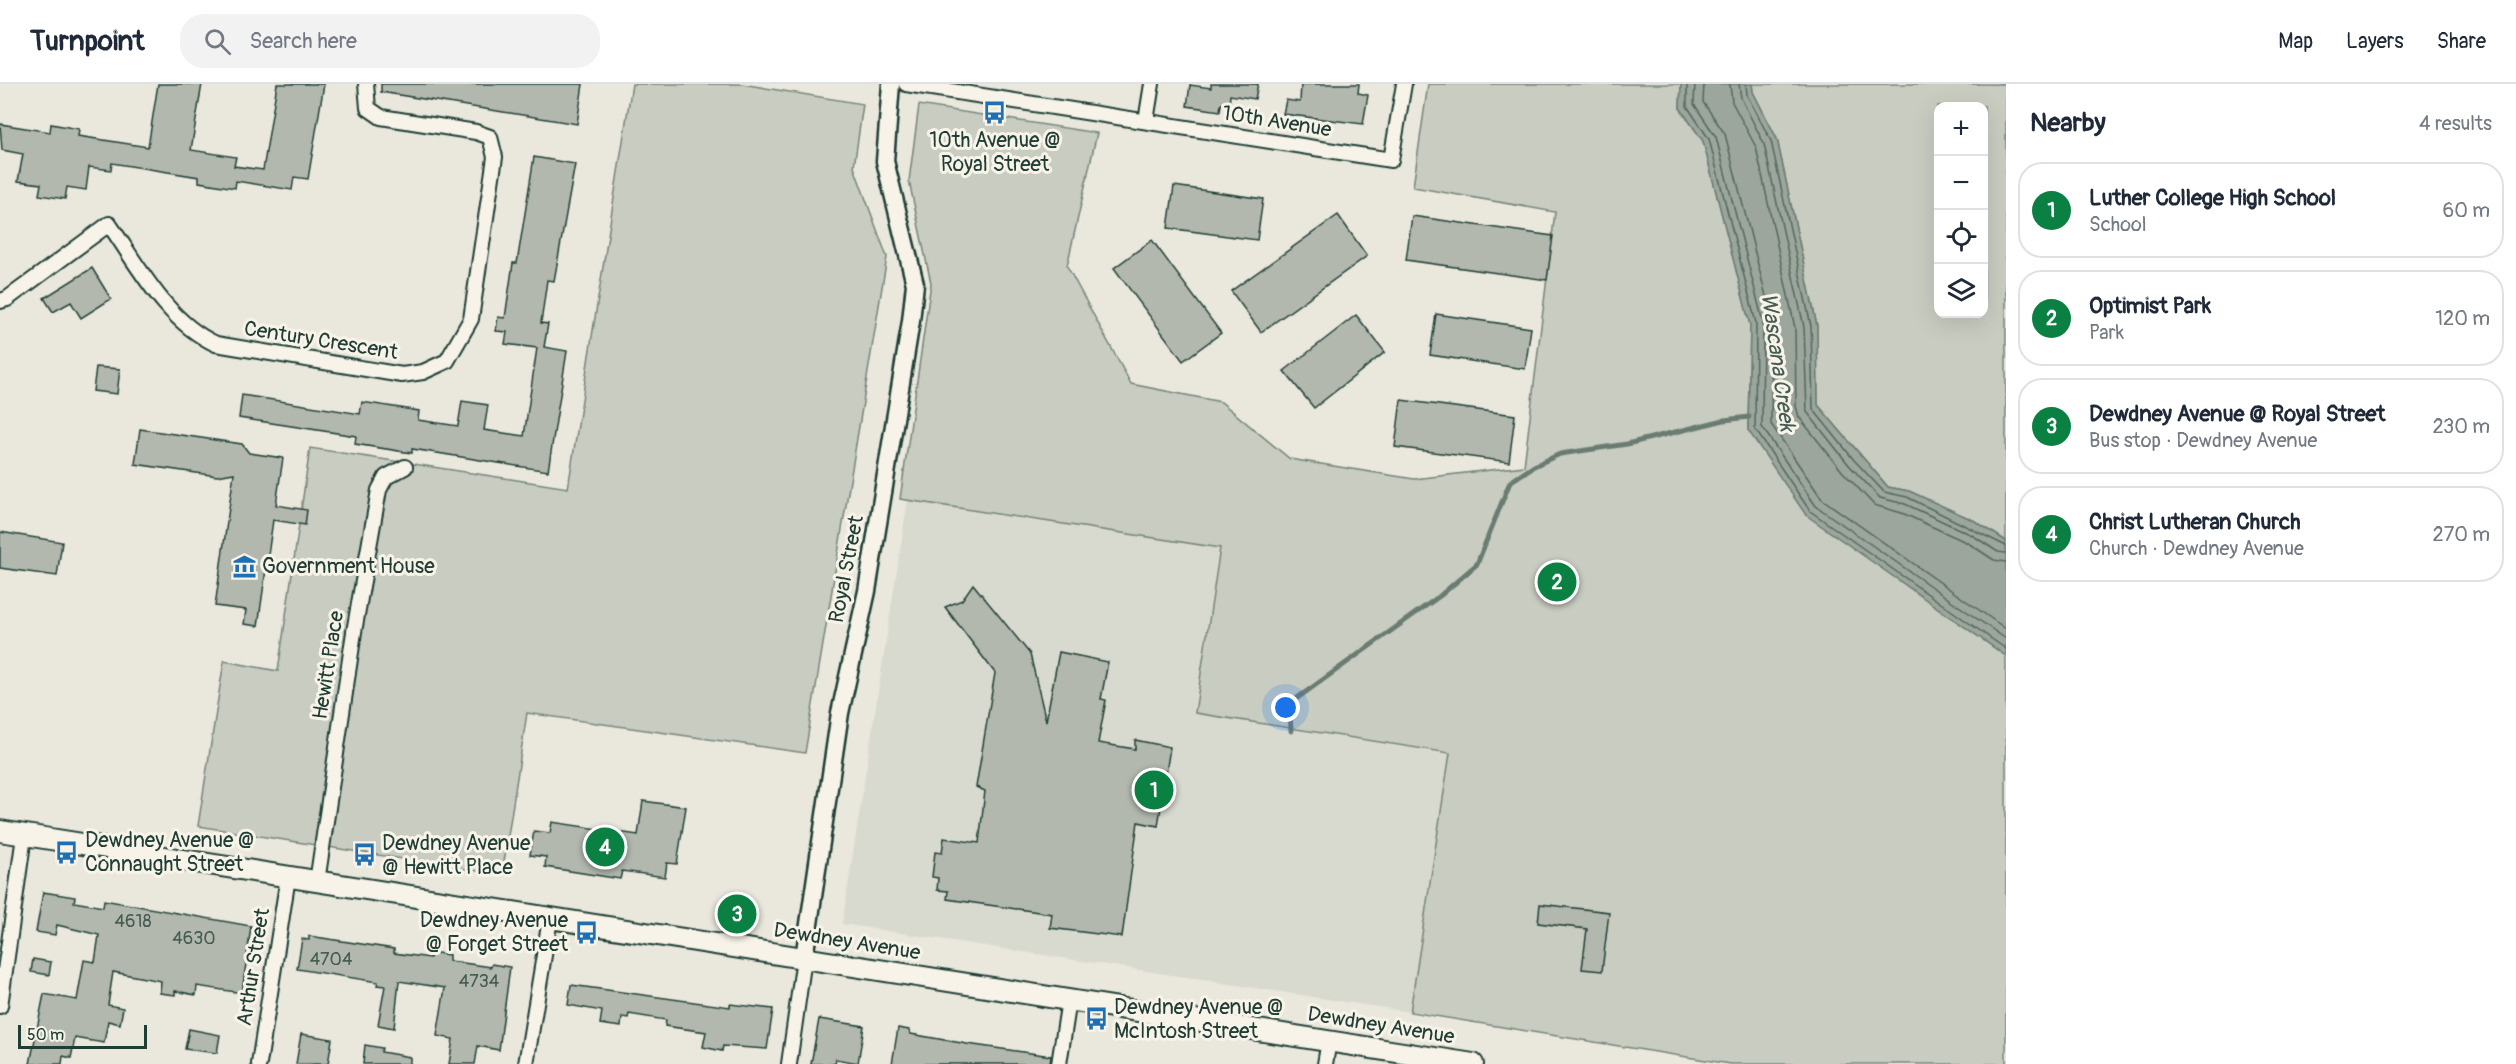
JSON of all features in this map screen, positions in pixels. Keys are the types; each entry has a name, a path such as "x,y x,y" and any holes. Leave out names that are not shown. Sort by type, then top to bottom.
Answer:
{"main road":[{"name":"Dewdney Avenue","path":"0,831 1473,1064"}],"street":[{"name":"Century Crescent","path":"0,301 7,299 109,224 165,304 193,333 216,344 402,375 423,372 447,361 471,319 495,157 490,137 476,132 381,117 368,108 366,84"},
{"name":"Royal Street","path":"789,1064 840,713 867,591 915,284 885,161 891,84"},
{"name":"10th Avenue","path":"906,84 1391,160 1404,84"},
{"path":"1146,121 1152,84"},
{"name":"Hewitt Place","path":"317,882 354,632 379,490 386,477 405,467"},
{"path":"0,1006 24,836"},
{"name":"Arthur Street","path":"259,1064 288,877"},
{"path":"526,1064 550,919"},
{"path":"1059,1064 1069,1000"},
{"path":"1325,1064 1329,1041"}],"shaded area":[{"path":"632,84 742,84 863,104 854,167 887,257 805,753 527,713 502,875 198,826 224,661 278,671 310,448 568,488"},
{"path":"1428,84 1681,84 1680,108 1703,141 1750,325 1748,430 1948,615 2006,656 2006,1064 1730,1064 1410,1012 1450,753 1195,713 1220,548 900,499 931,283 909,181 919,105 1097,133 1067,266 1131,384 1221,402 1290,459 1414,479 1524,466 1555,212 1413,187"},
{"path":"1752,84 2006,84 2006,541 1975,521 1909,491 1888,487 1818,405 1817,326 1777,139 1753,92"},
{"path":"908,499 1220,548 1195,713 1450,753 1410,1012 842,924"}],"water":[{"name":"Wascana Creek","path":"1681,84 1752,84 1753,92 1777,139 1817,326 1818,405 1888,487 1909,491 1975,521 2006,541 2006,656 1806,515 1748,430 1750,325 1703,141 1680,108"}],"building":[{"path":"158,84 202,84 191,150 236,157 234,166 263,170 277,84 324,84 308,179 294,177 292,190 236,181 235,188 199,182 199,177 112,163 111,170 89,167 86,190 67,187 65,199 39,195 41,184 18,181 23,154 2,150 0,124 50,132 51,124 79,129 78,136 148,147"},
{"path":"381,84 583,84 577,124 381,92"},
{"path":"1211,84 1258,84 1255,99 1230,95 1229,105 1221,104 1220,111 1187,106 1190,85 1211,88"},
{"path":"1301,84 1359,84 1358,93 1368,95 1363,124 1283,114 1286,100 1300,102"},
{"path":"534,157 575,164 554,281 547,280 541,323 548,324 544,347 567,351 548,471 412,449 412,453 355,444 356,436 239,418 242,395 360,414 362,402 419,411 418,420 458,426 462,401 488,405 484,430 524,436 537,348 505,344 507,332 496,331 498,317 505,318 513,263 517,263"},
{"path":"1174,186 1263,199 1257,240 1168,228"},
{"path":"1338,215 1367,256 1261,332 1231,291"},
{"path":"1412,216 1553,236 1547,280 1406,260"},
{"path":"1152,240 1221,333 1183,361 1114,268"},
{"path":"92,268 111,299 81,318 71,302 53,312 44,298"},
{"path":"1436,314 1531,328 1525,369 1430,355"},
{"path":"1356,315 1385,352 1314,408 1284,371"},
{"path":"96,367 120,369 117,394 93,391"},
{"path":"1401,400 1515,415 1509,462 1395,447"},
{"name":"Government House","path":"140,429 242,444 249,453 283,458 276,505 307,510 305,525 273,520 258,626 244,624 246,610 215,606 234,473 217,476 135,464"},
{"path":"0,532 62,542 57,576 0,568"},
{"path":"973,584 1030,654 1046,721 1059,652 1108,662 1101,699 1106,700 1098,743 1135,749 1135,740 1170,747 1158,826 1138,822 1122,937 1050,928 1052,914 947,899 948,891 937,890 938,878 932,877 935,852 942,853 944,838 979,843 985,791 976,787 995,673 945,607 962,600"},
{"path":"643,801 686,807 677,864 667,863 665,877 622,871 620,879 545,867 546,857 530,855 534,831 550,833 552,822 638,835"},
{"path":"43,892 75,897 74,902 103,907 104,900 251,926 242,993 197,986 196,995 175,991 175,995 160,993 161,981 113,972 108,1005 123,1008 120,1024 108,1021 104,1043 75,1038 71,1058 63,1056 62,1064 30,1064 44,994 77,1000 84,960 95,962 99,935 57,925 55,935 36,932"},
{"path":"1540,904 1609,912 1602,971 1582,969 1587,929 1538,923"},
{"path":"309,936 394,949 394,953 430,958 431,952 449,955 449,961 491,967 492,964 510,967 499,1050 478,1046 475,1064 449,1064 453,1039 437,1036 445,988 399,981 394,1028 378,1025 385,986 377,985 378,982 297,969 302,939 309,940"},
{"path":"33,959 51,962 49,975 31,972"},
{"path":"571,985 730,1007 730,1004 773,1009 767,1049 723,1046 722,1051 703,1047 706,1032 665,1026 666,1020 629,1014 628,1018 622,1017 621,1027 600,1024 602,1011 568,1005"},
{"path":"819,1019 864,1026 858,1063 836,1059 835,1064 811,1064"},
{"path":"898,1028 909,1030 911,1034 1051,1056 1050,1064 892,1064"},
{"path":"189,1029 220,1035 217,1053 185,1049"},
{"path":"301,1034 332,1039 328,1064 296,1064"},
{"path":"365,1045 382,1048 381,1052 410,1057 410,1064 363,1064"}],"waterway":[{"path":"1291,731 1290,711 1296,699 1441,595 1477,564 1510,482 1534,466 1560,454 1627,444 1724,420 1749,417"}],"place":[{"name":"10th Avenue @ Royal Street","path":"995,112"},
{"name":"Government House","path":"244,566"},
{"name":"Optimist Park","path":"1557,582"},
{"name":"Luther College High School","path":"1154,790"},
{"name":"Christ Lutheran Church","path":"605,847"},
{"name":"Dewdney Avenue @ Connaught Street","path":"67,852"},
{"name":"Dewdney Avenue @ Hewitt Place","path":"364,855"},
{"name":"Dewdney Avenue @ Royal Street","path":"737,914"},
{"name":"Dewdney Avenue @ Forget Street","path":"586,932"},
{"name":"Dewdney Avenue @ McIntosh Street","path":"1096,1019"}]}
